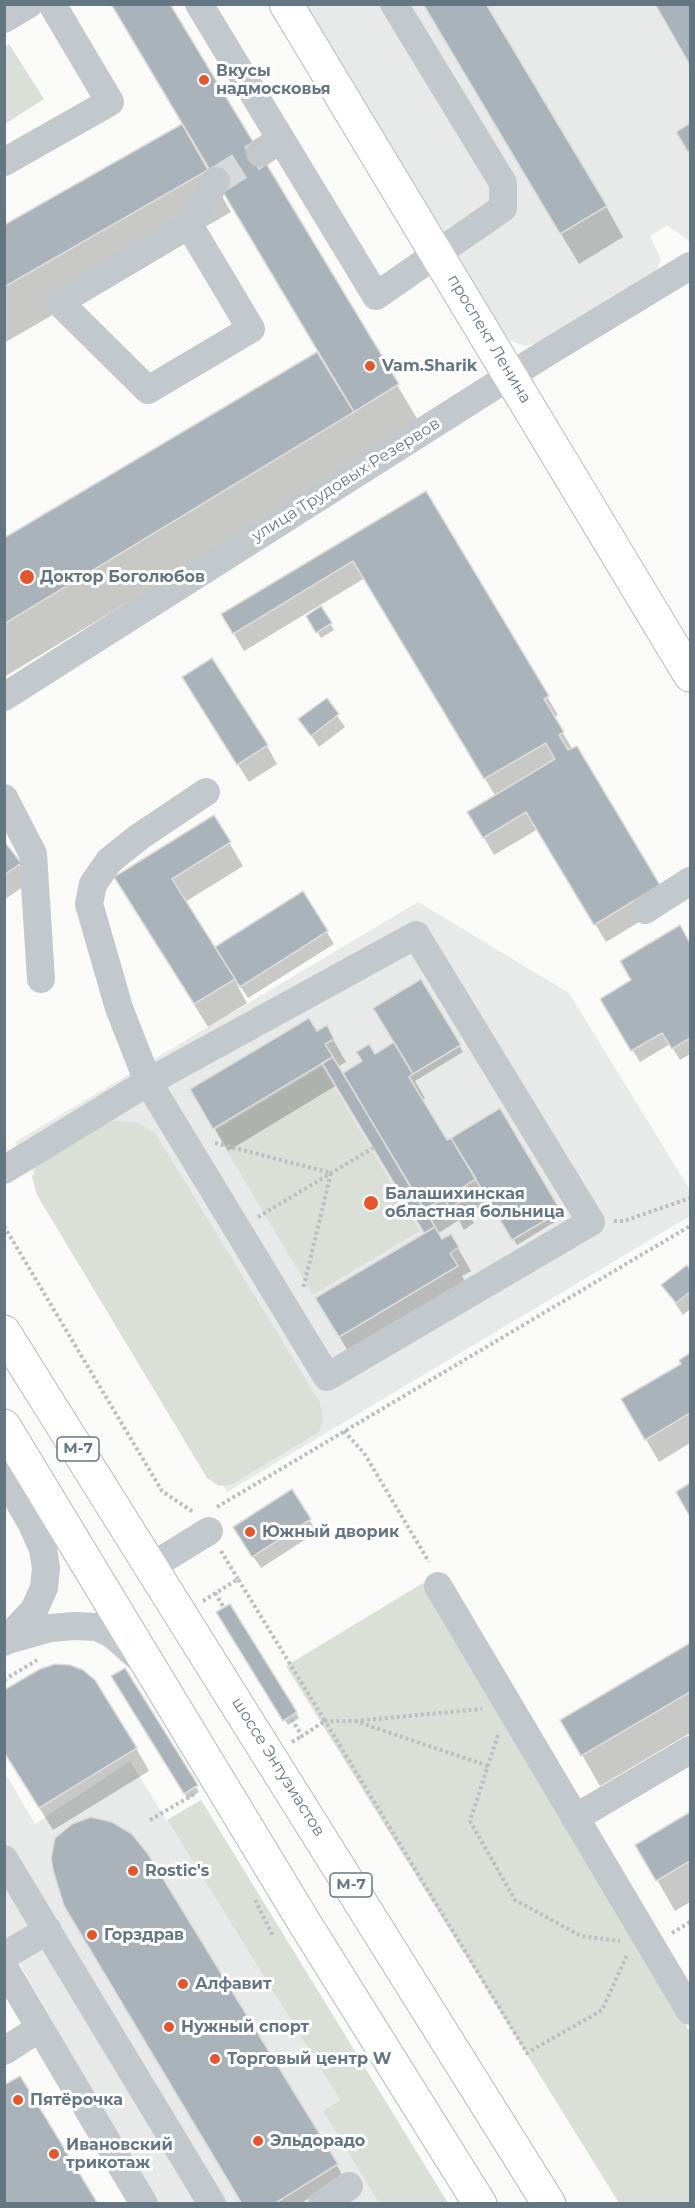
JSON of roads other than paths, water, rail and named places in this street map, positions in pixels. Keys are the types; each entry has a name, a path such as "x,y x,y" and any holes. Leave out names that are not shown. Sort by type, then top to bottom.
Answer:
{"main road":[{"name":"проспект Ленина","path":"286,4 690,675"},
{"name":"шоссе Энтузиастов","path":"4,1332 549,2204"},
{"path":"4,1426 160,1680 304,1922 480,2204"}],"street":[{"path":"4,19 30,4"},
{"path":"4,162 110,102 52,4"},
{"path":"200,4 270,146 376,296 503,208 502,183 394,4"},
{"path":"189,225 251,329 148,390 59,302 189,225 216,181"},
{"name":"улица Трудовых Резервов","path":"4,697 510,375 690,267"},
{"path":"4,1170 148,1083 416,935 591,1222 327,1377 148,1083 119,1008 89,904 93,884 109,861 139,837 206,792"},
{"path":"4,798 33,854 41,979"},
{"path":"645,910 690,881"},
{"path":"4,1476 39,1541 46,1568 44,1588 34,1610 6,1641"},
{"path":"152,1566 207,1520"},
{"path":"438,1586 690,2011"},
{"path":"6,1641 51,1628 97,1627 112,1634 128,1647 160,1680"},
{"path":"575,1818 690,1750"},
{"path":"4,1858 212,2204"},
{"path":"4,1938 44,1923"},
{"path":"4,1956 44,1923"},
{"path":"4,1967 144,2204"},
{"path":"4,2050 40,2028"},
{"path":"322,2204 349,2186"}],"tunnel":[{"path":"216,181 260,153"}],"place":[{"name":"Вкусы надмосковья","path":"204,80"},
{"name":"Vam.Sharik","path":"370,366"},
{"name":"Доктор Боголюбов","path":"27,577"},
{"name":"Балашихинская областная больница","path":"371,1203"},
{"name":"Южный дворик","path":"250,1532"},
{"name":"Rostic's","path":"133,1871"},
{"name":"Горздрав","path":"92,1935"},
{"name":"Алфавит","path":"183,1984"},
{"name":"Нужный спорт","path":"169,2027"},
{"name":"Торговый центр W","path":"215,2059"},
{"name":"Пятёрочка","path":"18,2100"},
{"name":"Эльдорадо","path":"258,2141"},
{"name":"Ивановский трикотаж","path":"54,2154"}]}
